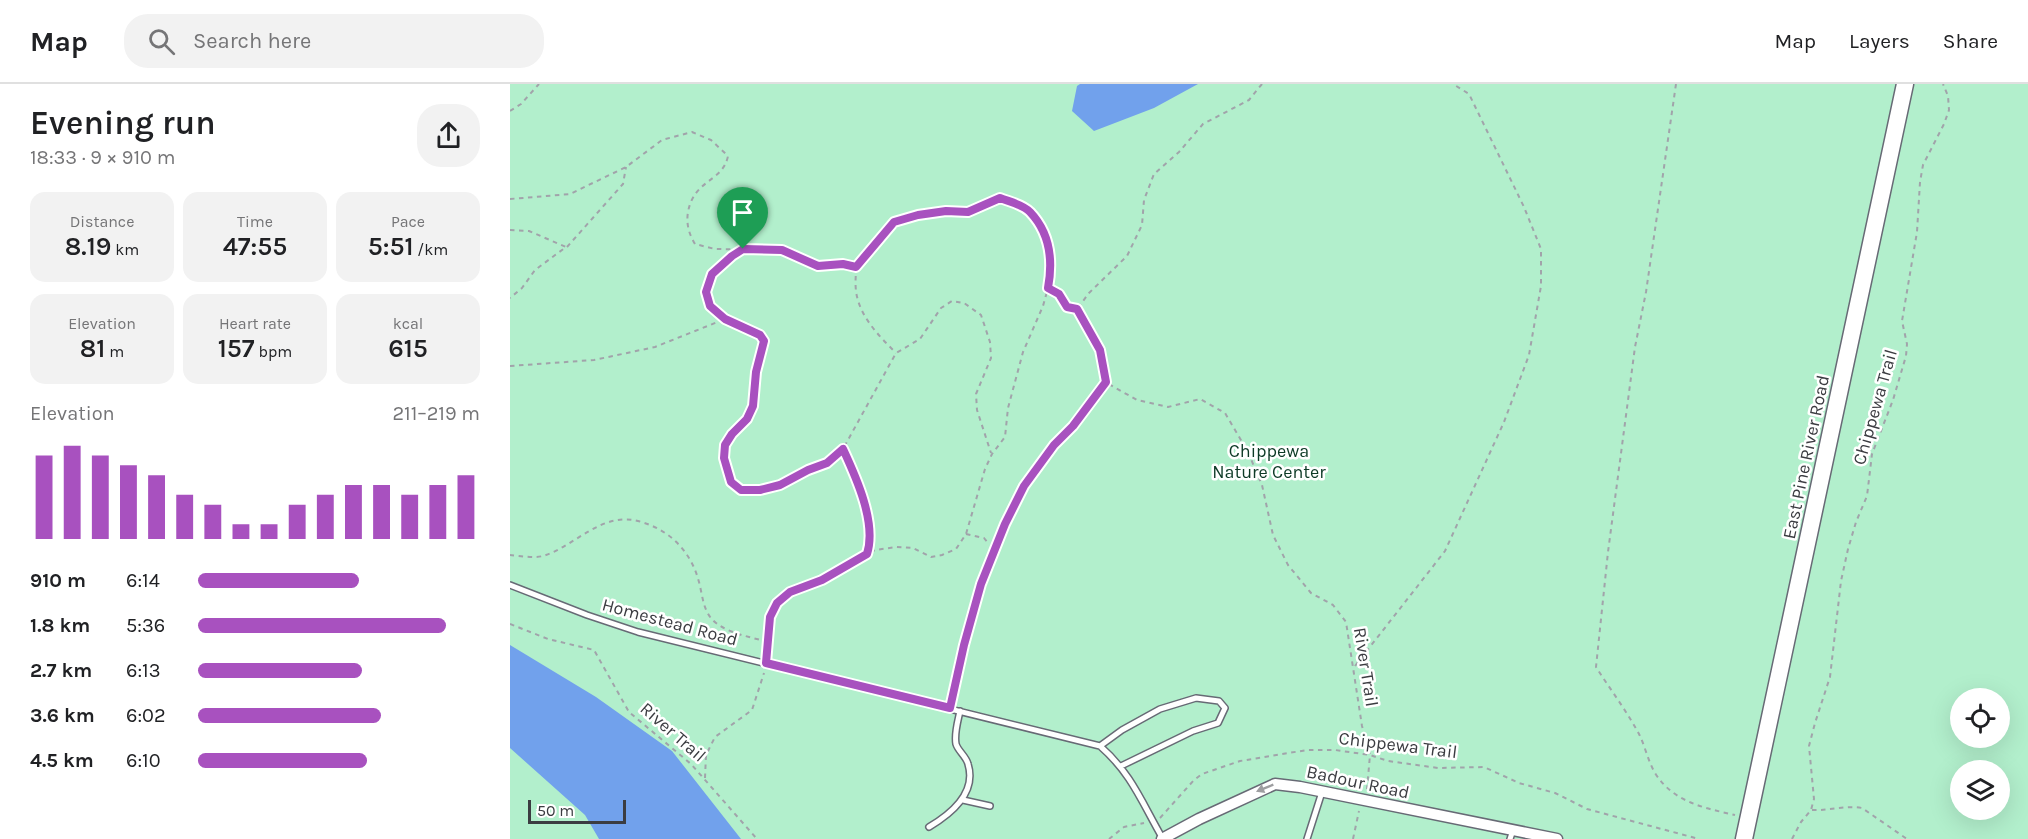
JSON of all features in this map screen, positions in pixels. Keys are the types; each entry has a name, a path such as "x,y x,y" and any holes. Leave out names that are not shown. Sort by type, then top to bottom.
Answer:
{"street":[{"name":"East Pine River Road","path":"1744,839 1905,84"},
{"name":"Badour Road","path":"1162,839 1210,813 1275,784 1300,787 1511,835 1557,839"}],"lane":[{"path":"950,708 981,584 994,551"},
{"name":"Homestead Road","path":"510,585 638,632 1100,746 1130,777 1162,839"},
{"path":"1100,746 1122,730 1160,710 1196,698 1220,701 1225,708 1218,723 1193,731 1121,766"},
{"path":"929,827 947,817 963,800 969,782 968,763 956,746 960,711"},
{"path":"1307,839 1322,792"},
{"path":"963,800 990,806"}],"path":[{"path":"510,111 520,104 538,84"},
{"path":"1077,309 1089,293 1127,256 1142,225 1144,200 1154,174 1179,152 1203,124 1249,100 1262,84"},
{"path":"1354,668 1445,550 1504,422 1529,355 1541,286 1541,249 1524,207 1469,93 1453,84"},
{"path":"1676,84 1646,292 1635,347 1608,552 1596,667 1624,708 1640,737 1654,772 1667,789 1684,801 1749,818"},
{"name":"Chippewa Trail","path":"1811,810 1814,799 1809,747 1830,677 1841,581 1848,549 1867,496 1872,454 1893,400 1906,356 1907,344 1902,321 1917,232 1920,182 1923,165 1949,110 1948,96 1943,84"},
{"path":"510,199 570,194 626,166 662,140 692,132 711,140 728,156 727,165 699,188 692,198 688,216 689,234 695,244 705,247 782,250 818,266 843,264 856,267"},
{"path":"510,298 522,288 535,270 566,247 623,184 626,166"},
{"path":"705,778 706,755 715,736 752,710 763,680 770,617 777,603 790,592 822,580 875,550 896,547 913,548 927,555 942,555 956,549 966,534 986,469 992,454 1005,436 1008,408 1023,352 1043,306 1048,288 1051,256 1039,224 1029,211 1019,204 1000,198 968,212 946,211 918,215 894,222 856,267 856,292 865,317 878,336 896,353"},
{"path":"510,230 529,231 566,247"},
{"path":"743,249 712,274 706,292 710,306 725,319 746,327 760,335 764,341 756,372 753,406 747,419 725,445 724,458 731,482 741,490 760,490 780,485 827,463 843,449 896,353 920,339 941,308 952,301 964,303 981,315 990,342 991,358 976,394 977,410 992,454"},
{"path":"994,551 1024,486 1054,445 1073,426 1106,382 1100,350 1077,309 1067,307 1059,294 1048,288"},
{"path":"510,366 594,360 655,347 725,319"},
{"name":"River Trail","path":"1106,382 1137,400 1168,407 1200,399 1225,413 1248,452 1262,485 1273,535 1288,565 1311,593 1333,606 1346,622 1362,726 1370,755"},
{"path":"843,449 865,506 869,533 867,554"},
{"path":"510,555 544,556 609,520 635,520 660,528 693,562 705,609 716,623 735,632 768,642"},
{"path":"966,534 984,538 994,551"},
{"name":"River Trail","path":"510,624 548,639 594,650 628,712 691,764 758,839"},
{"name":"Chippewa Trail","path":"1109,839 1124,827 1161,818 1202,774 1240,761 1307,750 1335,750 1438,768 1484,767 1519,783 1555,793 1587,809 1699,839"},
{"path":"1792,839 1811,810 1826,811 1853,806 1862,808 1907,839"}],"green space":[{"name":"Chippewa Nature Center","path":"510,84 2028,84 2028,839 510,839"}],"water":[{"path":"1080,84 1198,84 1154,108 1094,131 1072,111 1077,86"},
{"path":"510,645 596,697 672,751 741,839 599,839 585,815 510,748"}],"route":[{"path":"1000,198 1019,204 1029,211 1039,224 1051,256 1048,288 1059,294 1067,307 1077,309 1100,350 1106,382 1073,426 1054,445 1024,486 1005,524 981,584 950,708 766,663 770,617 777,603 790,592 822,580 867,554 869,533 865,506 843,449 827,463 780,485 760,490 741,490 731,482 724,458 725,445 747,419 753,406 756,372 764,341 760,335 746,327 725,319 710,306 706,292 712,274 743,249 782,250 818,266 843,264 856,267 894,222 918,215 946,211 968,212 1000,198"}]}
